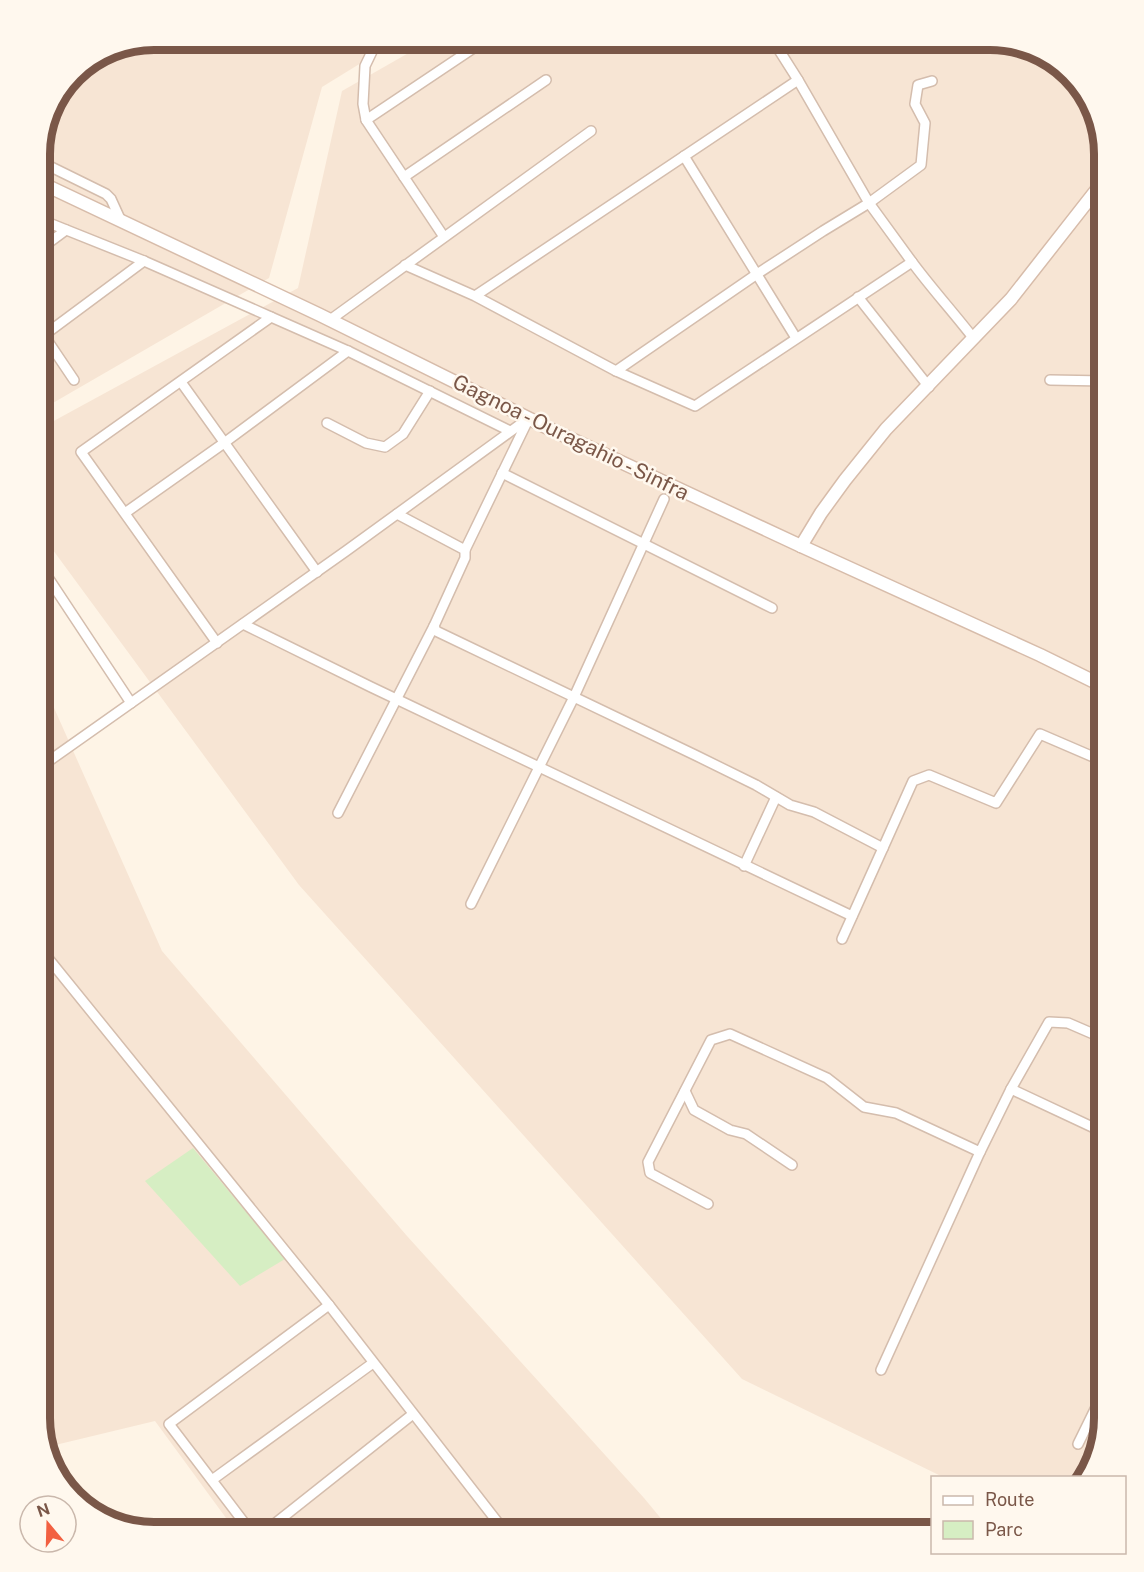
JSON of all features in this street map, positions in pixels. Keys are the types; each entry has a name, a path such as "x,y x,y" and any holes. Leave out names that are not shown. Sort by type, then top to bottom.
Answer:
{"main road":[{"name":"Gagnoa - Ouragahio - Sinfra","path":"50,187 330,320 529,418 1094,682"},
{"path":"801,546 820,513 886,429 929,387 1011,299 1094,193"}],"street":[{"path":"373,50 365,66 363,104 366,120 444,237"},
{"path":"366,120 471,50"},
{"path":"779,50 869,203 932,290 940,296 974,339"},
{"path":"404,177 546,80"},
{"path":"475,296 798,80"},
{"path":"616,371 757,274 869,203 921,165 925,123 915,105 918,85 932,81"},
{"path":"330,320 591,131"},
{"path":"684,156 796,338"},
{"path":"50,166 106,194 111,199 121,220"},
{"path":"50,223 144,261 348,351 510,431"},
{"path":"50,241 66,230"},
{"path":"50,328 144,261"},
{"path":"405,265 475,296 616,371 695,406 912,262"},
{"path":"858,297 929,387"},
{"path":"217,643 81,452 271,317"},
{"path":"50,347 74,380"},
{"path":"124,513 224,443 348,351"},
{"path":"1050,380 1094,381"},
{"path":"181,382 317,572"},
{"path":"327,423 366,443 385,447 403,434 430,391"},
{"path":"50,760 317,572 529,418"},
{"path":"338,813 434,626 465,558 465,550 529,418"},
{"path":"502,473 772,608"},
{"path":"471,904 574,697 664,499"},
{"path":"397,514 465,550"},
{"path":"50,580 132,703"},
{"path":"243,624 539,768 852,916"},
{"path":"434,626 436,631 705,760 790,805 814,812 883,848"},
{"path":"842,939 916,778 929,775 996,803 1040,734 1094,757"},
{"path":"744,866 776,797"},
{"path":"50,961 328,1305 497,1522"},
{"path":"881,1370 980,1152 1011,1089 1049,1022 1068,1023 1094,1034"},
{"path":"708,1204 650,1173 648,1162 711,1040 730,1035 827,1078 864,1107 896,1113 980,1152"},
{"path":"1011,1089 1094,1128"},
{"path":"685,1091 694,1110 730,1130 746,1134 792,1165"},
{"path":"244,1522 169,1424 328,1305"},
{"path":"212,1480 373,1364"},
{"path":"1078,1444 1094,1411"},
{"path":"277,1522 413,1414"}],"shaded area":[{"path":"154,50 382,50 322,87 269,278 50,405 50,147 57,114 67,96 80,80 96,67 114,57"},
{"path":"414,50 997,50 1030,57 1054,71 1073,90 1087,114 1094,140 1094,1432 1087,1458 1076,1476 941,1476 742,1379 299,885 50,546 50,423 298,288 342,91"},
{"path":"50,699 162,951 407,1236 664,1522 229,1522 155,1421 53,1446 50,1432"}],"green space":[{"path":"193,1148 285,1259 240,1286 145,1181"}]}
